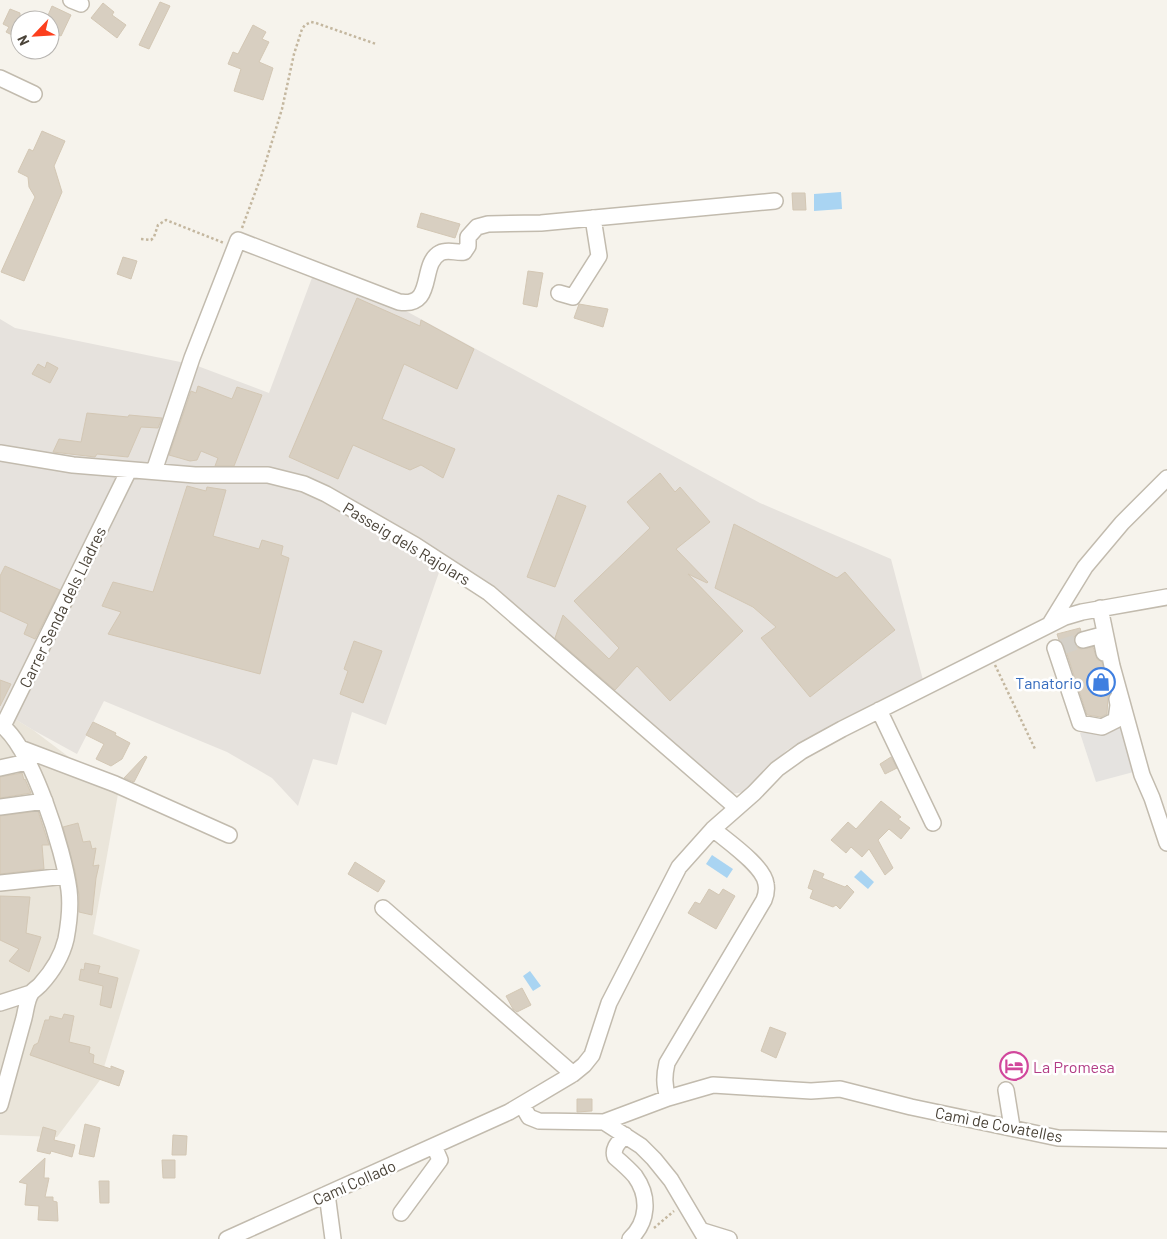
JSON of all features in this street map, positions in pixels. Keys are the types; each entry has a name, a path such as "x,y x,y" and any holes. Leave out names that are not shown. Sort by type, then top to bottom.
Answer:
{"street":[{"path":"0,78 34,94"},
{"path":"154,471 192,358 236,243 408,304 421,296 425,290 432,261 436,256 443,251 464,252 468,246 468,237 477,227 488,224 541,223 775,201"},
{"path":"558,293 573,297 599,256 593,218"},
{"name":"Passeig dels Rajolars","path":"0,453 73,466 195,475 268,475 286,478 326,494 416,546 489,593 737,808"},
{"name":"Carrer Senda dels Lladres","path":"0,1105 31,993 46,978 60,959 69,917 69,893 66,876 45,801 20,748 1,725 129,470"},
{"path":"1083,640 1098,636 1100,638 1118,706 1116,720 1102,727 1080,723 1058,647 1048,625 1085,567 1122,523 1167,478"},
{"name":"Camí Collado","path":"227,1239 522,1105 573,1074 584,1065 592,1055 609,1003 673,877 688,856 713,829 789,760 802,751 879,710 1065,617 1100,608 1167,597"},
{"path":"1100,608 1112,666 1142,775 1167,843"},
{"path":"879,710 933,823"},
{"path":"20,748 114,784 229,835"},
{"path":"0,768 27,762"},
{"path":"0,807 45,801"},
{"path":"668,1098 664,1076 667,1063 764,900 766,891 766,883 760,871 713,829"},
{"path":"0,883 66,876"},
{"path":"383,908 573,1074"},
{"path":"0,1003 31,993"},
{"name":"Camì de Covatelles","path":"604,1122 668,1098 713,1085 811,1091 846,1090 911,1107 1058,1138 1167,1140"},
{"path":"1006,1090 1012,1127"},
{"path":"522,1105 529,1117 539,1121 604,1122 640,1146 654,1159 671,1180 705,1237 728,1239"},
{"path":"625,1136 614,1149 615,1157 635,1177 645,1196 646,1205 642,1224 630,1239"},
{"path":"401,1213 440,1160 434,1146"},
{"path":"327,1194 333,1239"}],"path":[{"path":"141,239 151,240 158,225 166,220 236,243 282,110 294,54 302,29 311,22 316,23 376,44"},
{"path":"989,654 1035,750"},
{"path":"651,1230 683,1201"}],"shaded area":[{"path":"313,275 406,311 760,503 891,559 923,680 836,722 787,750 744,792 731,794 499,590 445,555 386,725 352,712 337,765 313,759 298,806 272,778 227,752 104,701 77,754 0,710 0,319 15,328 195,365 269,393"},
{"path":"0,710 33,730 118,794 93,934 140,950 100,1080 57,1137 0,1135"},
{"path":"1126,711 1141,770 1096,782 1080,733 1104,731"}],"water":[{"path":"841,192 842,209 814,211 814,194"},
{"path":"712,855 733,869 727,878 706,864"},
{"path":"861,870 874,882 868,889 854,877"},
{"path":"530,971 541,986 533,991 523,976"}],"building":[{"path":"160,2 170,6 149,49 139,45"},
{"path":"103,3 114,12 112,15 126,25 117,38 91,18"},
{"path":"52,6 71,15 61,36 60,10 50,10"},
{"path":"10,9 12,10 10,10 10,34 6,32 9,27 3,24"},
{"path":"253,25 266,32 262,39 269,42 259,62 273,68 263,100 234,91 241,69 228,64 233,52 238,54"},
{"path":"42,131 65,141 54,166 62,192 24,281 1,272 35,197 29,187 28,177 18,172 29,149 33,151"},
{"path":"792,193 805,193 806,210 793,210"},
{"path":"421,213 460,224 455,238 417,227"},
{"path":"123,257 137,261 131,279 117,274"},
{"path":"528,271 543,273 537,307 523,304"},
{"path":"357,298 420,326 421,320 474,349 457,389 404,364 382,419 455,449 443,478 421,465 410,470 353,445 338,479 289,457"},
{"path":"579,304 608,309 603,327 574,318"},
{"path":"47,362 58,368 50,383 32,374 38,364 45,368"},
{"path":"198,386 232,399 237,387 262,395 234,466 215,466 218,458 201,451 197,460 190,461 169,455 191,391 196,393"},
{"path":"87,413 162,418 158,428 141,427 128,457 97,454 95,457 53,452 59,439 81,442"},
{"path":"660,473 675,492 680,487 710,522 676,549 708,582 688,574 743,631 670,701 637,666 615,690 555,638 563,615 609,659 619,648 574,601 650,528 627,502"},
{"path":"187,486 206,491 207,487 226,490 213,536 259,549 262,540 283,546 281,555 289,558 260,674 108,634 121,612 102,606 113,582 153,592"},
{"path":"558,495 586,506 555,587 527,577"},
{"path":"734,524 837,578 845,572 895,630 810,697 761,638 776,627 753,607 715,588"},
{"path":"5,566 60,590 35,639 24,634 28,624 0,611 0,576"},
{"path":"1080,628 1081,631 1074,637 1074,643 1081,649 1093,647 1097,659 1102,662 1110,693 1108,696 1107,714 1101,717 1087,715 1064,645 1059,640 1057,634"},
{"path":"354,641 382,651 363,703 340,694 348,671 344,669"},
{"path":"0,680 11,684 0,706"},
{"path":"93,722 116,733 115,735 130,743 122,759 111,766 96,759 104,744 86,735"},
{"path":"145,756 147,757 134,782 124,778"},
{"path":"891,757 897,768 885,774 880,764"},
{"path":"22,773 31,793 0,798 0,777"},
{"path":"881,801 901,817 898,819 910,828 901,839 889,829 878,840 893,868 885,875 869,849 862,857 851,847 846,853 831,840 848,822 856,829"},
{"path":"38,811 49,845 42,845 44,869 0,874 0,816"},
{"path":"78,823 83,842 90,841 92,849 96,848 93,866 99,865 92,915 79,912 79,895 75,871 63,827"},
{"path":"355,862 385,881 378,892 348,874"},
{"path":"814,870 824,874 822,878 845,887 847,885 854,892 840,909 836,905 833,907 810,898 813,890 808,888"},
{"path":"709,889 719,895 723,889 735,896 716,929 688,913 695,902 700,904"},
{"path":"0,896 30,897 26,933 41,937 29,972 9,961 19,949 0,940"},
{"path":"85,963 100,966 98,973 118,978 111,1008 100,1005 103,986 79,980 81,969 84,970"},
{"path":"522,988 531,1005 517,1012 513,1009 506,996"},
{"path":"64,1014 74,1016 69,1042 90,1047 89,1053 94,1055 93,1063 111,1069 111,1066 124,1071 119,1086 30,1055 34,1045 38,1043 45,1020 49,1020 50,1016 62,1019"},
{"path":"770,1027 786,1033 776,1058 761,1051"},
{"path":"1020,1057 1022,1070 1010,1072 1008,1058"},
{"path":"577,1099 592,1099 592,1111 577,1112"},
{"path":"85,1124 100,1128 94,1157 79,1154"},
{"path":"43,1127 56,1131 54,1140 75,1145 72,1157 51,1151 50,1154 37,1151"},
{"path":"173,1135 187,1136 186,1155 172,1155"},
{"path":"45,1158 44,1178 49,1178 45,1197 53,1197 53,1201 57,1202 58,1221 38,1220 39,1206 25,1205 27,1184 19,1182"},
{"path":"162,1160 175,1160 175,1178 163,1178"},
{"path":"99,1181 109,1181 109,1203 100,1203"}],"tunnel":[{"path":"1061,647 1083,640"}],"place":[{"name":"Tanatorio","path":"1101,682"},
{"name":"La Promesa","path":"1014,1066"}]}
